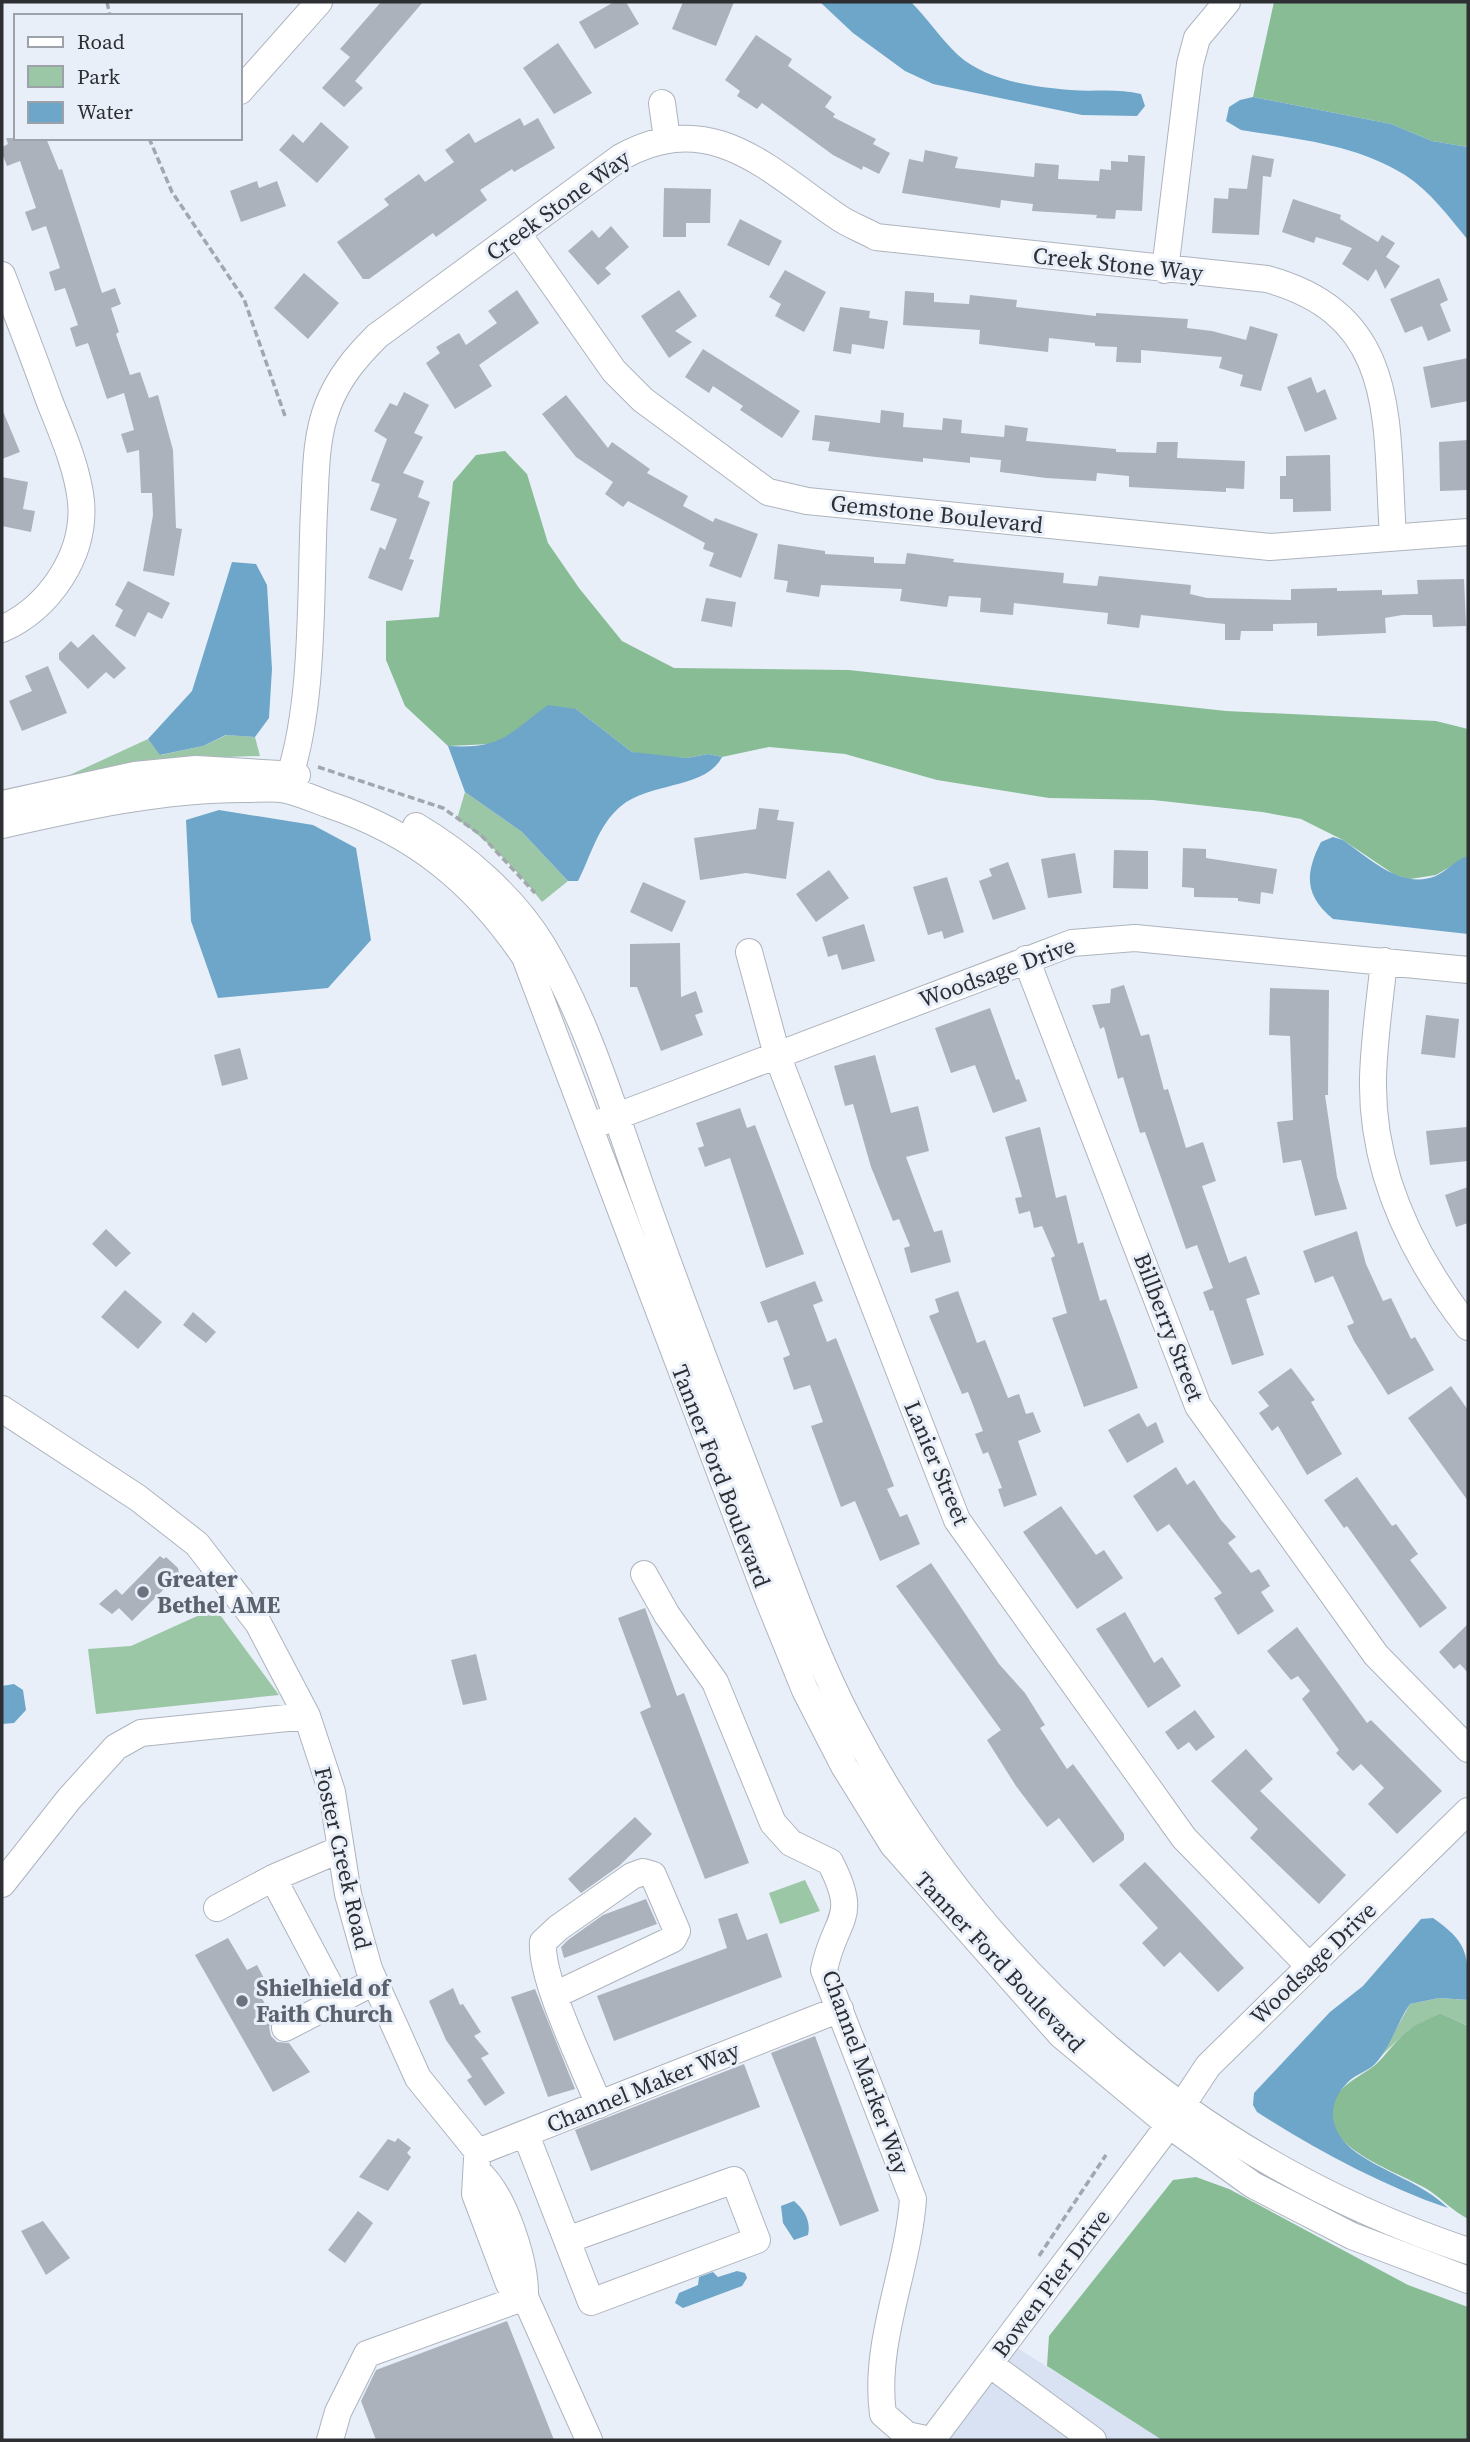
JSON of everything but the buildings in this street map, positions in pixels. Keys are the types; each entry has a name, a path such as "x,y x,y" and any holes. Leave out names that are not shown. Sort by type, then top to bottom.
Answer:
{"street":[{"path":"1165,270 1190,64 1197,38 1227,2"},
{"path":"242,88 313,4"},
{"path":"662,103 667,139"},
{"name":"Creek Stone Way","path":"288,781 305,697 320,429 339,381 357,356 377,336 621,157 643,144 667,139 693,138 740,150 841,219 876,237 1267,279 1296,287 1315,296 1342,318 1362,340 1374,366 1382,397 1393,536"},
{"name":"Gemstone Boulevard","path":"518,234 614,372 643,400 768,492 807,501 1270,547 1468,532"},
{"path":"2,629 40,604 59,581 77,545 81,504 74,464 4,290"},
{"name":"Tanner Ford Boulevard","path":"2,804 135,775 184,770 288,781 387,809 448,845 488,880 517,911 542,946 584,1032 689,1322 819,1658 889,1792 927,1847 1030,1975 1175,2116 1254,2185 1352,2236 1468,2280"},
{"name":"Tanner Ford Boulevard","path":"2,825 101,803 288,781 398,833 431,855 471,888 504,926 525,957 805,1690 844,1766 893,1845 1061,2035 1175,2116 1335,2197 1468,2251"},
{"name":"Woodsage Drive","path":"589,1126 1072,943 1135,938 1468,970"},
{"name":"Lanier Street","path":"749,952 778,1055 957,1520 1184,1838 1309,1966"},
{"name":"Billberry Street","path":"1026,959 1198,1406 1376,1655 1468,1749"},
{"path":"1384,961 1373,1079 1378,1138 1407,1236 1436,1286 1468,1327"},
{"name":"Foster Creek Road","path":"2,1409 138,1498 197,1544 258,1623 307,1716 332,1792 348,1894 374,1982 418,2078 458,2124 477,2161"},
{"name":"Channel Marker Way","path":"644,1574 667,1615 715,1682 773,1823 791,1843 830,1862 847,1900 842,1923 829,1946 824,1970 913,2199 910,2234 878,2383 883,2414 907,2435 931,2440"},
{"path":"2,1884 69,1799 116,1747 141,1733 307,1716"},
{"name":"Woodsage Drive","path":"1175,2116 1208,2066 1468,1811"},
{"path":"217,1908 273,1878 341,1849"},
{"path":"555,1994 673,1939 677,1931 653,1875 643,1872 632,1876 558,1928 543,1942 542,1958 555,1994 598,2105"},
{"path":"273,1878 338,2001"},
{"path":"285,2028 374,1982"},
{"name":"Channel Maker Way","path":"477,2161 526,2135 840,2009"},
{"name":"Bowen Pier Drive","path":"931,2440 991,2365 1175,2116"},
{"path":"526,2135 591,2302 757,2240 734,2180 567,2240"},
{"path":"477,2161 475,2194 509,2284 525,2297 589,2440"},
{"path":"333,2436 352,2379 367,2354 525,2297"},
{"path":"991,2365 1093,2440"}],"path":[{"path":"150,140 172,192 244,299 285,416"},
{"path":"1039,2256 1105,2155"}],"shaded area":[{"path":"1008,2342 1162,2440 932,2440"}],"green space":[{"path":"1274,2 1468,2 1468,147 1432,141 1391,124 1253,97"},
{"path":"505,451 527,474 548,543 579,588 622,641 674,668 849,670 1226,711 1436,721 1468,729 1468,856 1436,875 1410,879 1395,875 1343,840 1301,819 1262,812 1153,800 1049,798 937,780 845,754 769,747 722,757 708,754 687,758 645,755 632,752 576,709 521,728 509,737 491,744 448,746 405,706 386,660 386,621 439,617 453,482 476,455"},
{"path":"227,735 255,737 260,756 195,758 61,779 148,739 161,755 203,746"},
{"path":"465,792 522,832 568,881 542,902 503,857 457,819"},
{"path":"215,1608 279,1695 96,1714 88,1649 131,1646"},
{"path":"805,1880 820,1911 780,1924 769,1893"},
{"path":"1439,1998 1468,2000 1468,2026 1440,2013 1408,2030 1381,2056 1410,2004"},
{"path":"1440,2013 1468,2026 1468,2219 1430,2191 1353,2150 1333,2125 1331,2111 1342,2089 1383,2058 1407,2031"},
{"path":"1196,2177 1229,2189 1408,2285 1468,2307 1468,2440 1162,2440 1047,2366 1049,2336 1173,2180"}],"water":[{"path":"820,2 911,2 958,55 996,77 1041,87 1141,94 1145,106 1137,116 1082,115 933,84 905,71 853,33"},
{"path":"1253,97 1391,124 1432,141 1468,147 1468,240 1423,189 1386,165 1367,156 1326,144 1241,130 1226,121 1229,107 1240,100"},
{"path":"232,562 256,564 267,585 272,669 269,718 255,737 226,735 203,746 160,755 148,739 192,691"},
{"path":"548,705 576,709 632,752 687,758 708,754 722,757 704,775 633,798 621,806 606,822 578,881 568,881 522,832 465,792 448,746 481,745 503,738"},
{"path":"219,810 313,825 356,848 371,940 328,988 218,998 191,921 186,820"},
{"path":"1333,837 1343,840 1386,870 1410,879 1436,876 1468,856 1468,934 1333,919 1312,892 1310,874 1321,842"},
{"path":"14,1684 23,1690 26,1710 14,1723 2,1724 2,1686"},
{"path":"1433,1918 1454,1935 1464,1952 1468,1972 1468,2000 1439,1998 1410,2004 1381,2057 1351,2079 1340,2091 1335,2101 1333,2119 1341,2137 1357,2153 1427,2191 1448,2208 1398,2189 1350,2166 1257,2112 1253,2105 1254,2093 1330,2012 1363,1986 1421,1919"},
{"path":"794,2201 806,2216 809,2230 808,2235 794,2240 783,2223 781,2206"},
{"path":"737,2271 745,2273 747,2278 742,2286 683,2308 675,2303 679,2293 698,2285 699,2277 713,2272 718,2277"}],"place":[{"name":"Greater Bethel AME","path":"143,1592"},
{"name":"Shielhield of Faith Church","path":"242,2001"}]}
